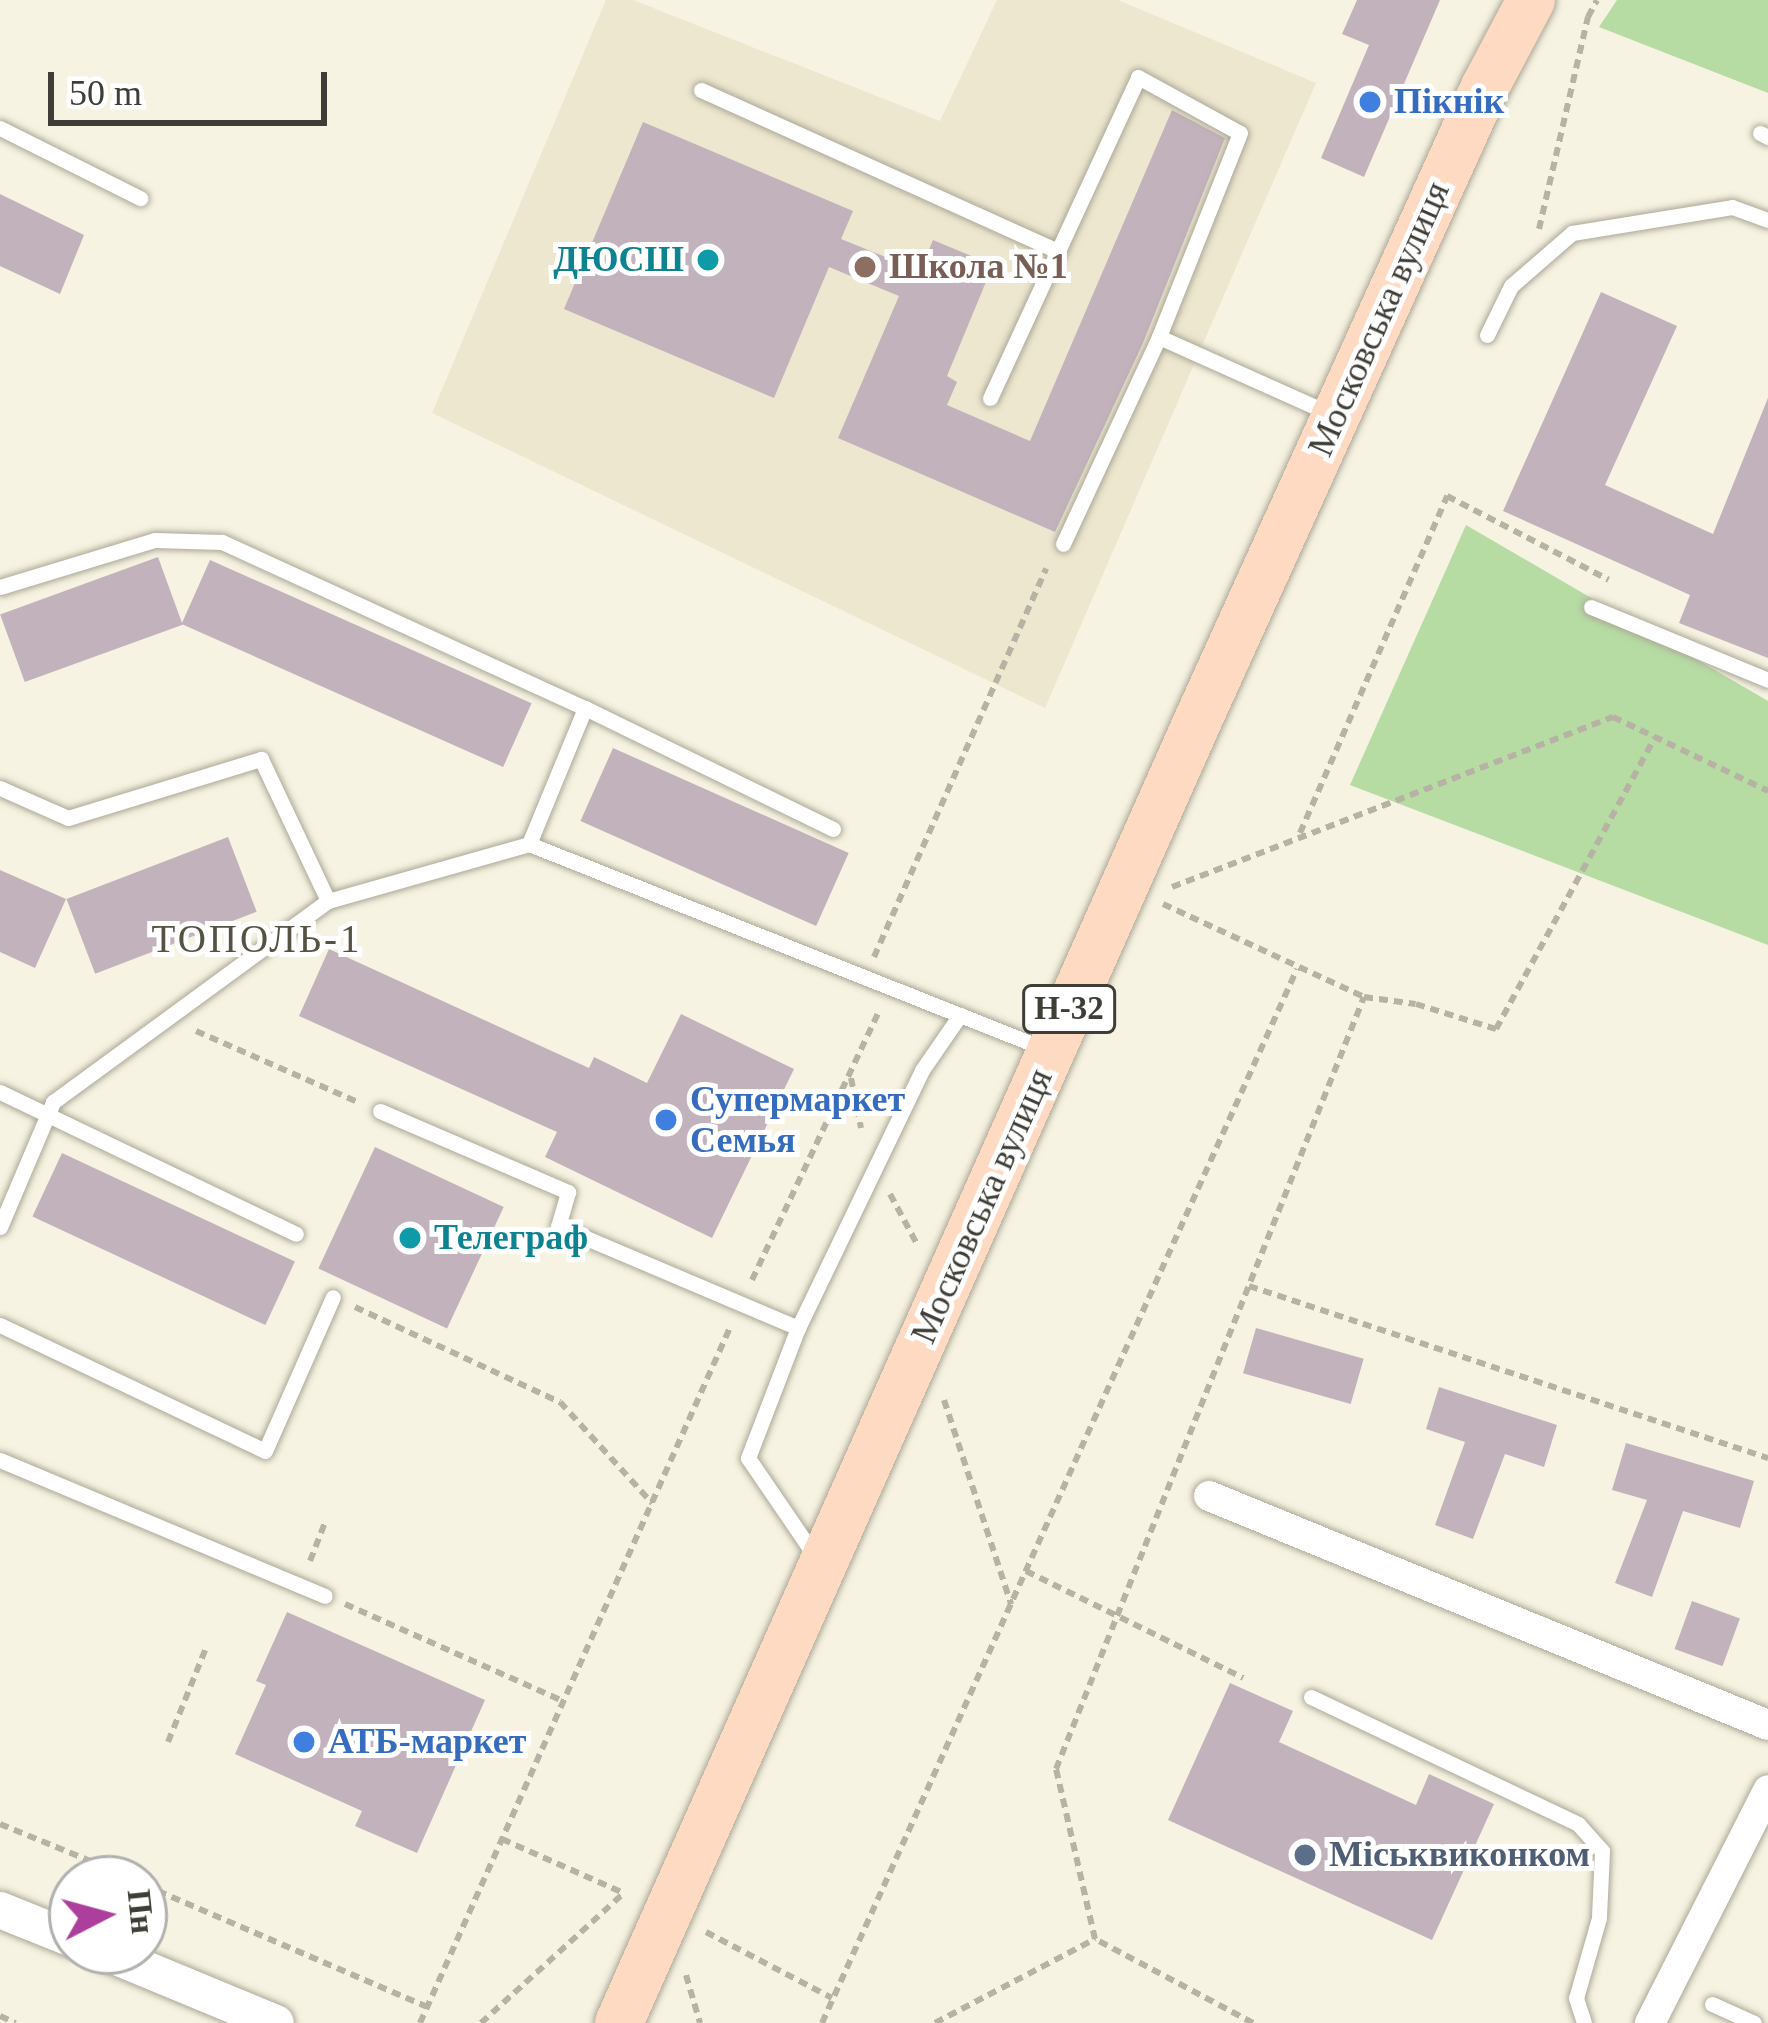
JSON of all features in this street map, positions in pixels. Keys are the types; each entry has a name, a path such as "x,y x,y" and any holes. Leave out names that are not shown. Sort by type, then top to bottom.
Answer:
{"main road":[{"name":"Московська вулиця","path":"619,2023 1335,417 1485,87 1531,0"}],"street":[{"path":"1209,1496 1768,1725"},
{"path":"1650,2023 1764,1806"},
{"path":"0,1910 48,1929"},
{"path":"159,1975 276,2023"}],"lane":[{"path":"990,398 1138,77 1240,133 1159,337 1063,544"},
{"path":"701,90 1058,251"},
{"path":"0,128 140,198"},
{"path":"1487,335 1511,286 1572,233 1732,207 1768,220"},
{"path":"1159,337 1335,417"},
{"path":"0,587 155,540 222,542 585,708 833,829"},
{"path":"1592,607 1768,680"},
{"path":"529,844 585,708"},
{"path":"0,788 68,818 261,759 328,902"},
{"path":"0,1227 53,1102 167,1018 328,902 529,844 1051,1051"},
{"path":"822,1566 748,1458 798,1328 922,1070 960,1015"},
{"path":"0,1092 296,1234"},
{"path":"380,1112 568,1192 558,1226 798,1328"},
{"path":"0,1325 266,1451 333,1297"},
{"path":"0,1460 325,1596"},
{"path":"1311,1696 1577,1824 1602,1851 1599,1918 1576,1998 1583,2023"},
{"path":"1712,2004 1754,2023"}],"path":[{"path":"1529,270 1588,17 1597,0"},
{"path":"1300,833 1447,496 1609,580"},
{"path":"872,960 1046,568"},
{"path":"1171,888 1300,833 1613,717 1768,791"},
{"path":"1149,897 1364,997 1416,1004 1496,1028 1655,737"},
{"path":"822,2023 1297,969"},
{"path":"1253,2023 1095,1939 1057,1769 1364,997"},
{"path":"420,2023 741,1304 878,1013"},
{"path":"167,1018 380,1112"},
{"path":"850,1075 861,1128"},
{"path":"876,1166 920,1249"},
{"path":"1249,1286 1768,1458"},
{"path":"333,1297 560,1402 652,1503"},
{"path":"938,1379 1011,1604"},
{"path":"309,1563 326,1520"},
{"path":"1026,1571 1243,1678"},
{"path":"325,1596 564,1701"},
{"path":"168,1742 206,1648"},
{"path":"0,1824 75,1855"},
{"path":"481,2023 628,1895 502,1838"},
{"path":"168,1895 427,2007"},
{"path":"706,1932 832,1998"},
{"path":"935,2023 1095,1939"},
{"path":"0,2015 16,2023"}],"shaded area":[{"name":"Школа №1","path":"606,0 633,0 940,121 997,0 1118,0 1316,83 1045,708 432,413"}],"green space":[{"path":"1617,0 1768,0 1768,93 1599,27"},
{"path":"1466,525 1768,701 1768,945 1350,785"}],"building":[{"name":"Пікнік","path":"1357,0 1440,0 1364,177 1321,158 1369,45 1342,34"},
{"path":"1172,110 1225,138 1143,343 1055,532 838,438 899,296 829,267 774,398 564,309 643,122 853,211 841,239 920,271 933,240 993,265 947,376 957,382 947,405 1030,441"},
{"path":"0,194 84,235 60,294 0,266"},
{"path":"1601,292 1677,326 1605,485 1713,534 1768,398 1768,658 1679,623 1690,595 1503,511"},
{"path":"158,557 183,625 25,682 0,614"},
{"path":"210,560 532,703 503,767 182,624"},
{"path":"613,748 849,853 816,926 580,821"},
{"path":"228,837 257,912 95,974 66,899"},
{"path":"0,870 66,899 35,968 0,952"},
{"path":"329,949 589,1068 594,1057 647,1083 681,1014 794,1069 712,1238 545,1157 557,1132 299,1016"},
{"name":"Телеграф","path":"375,1147 504,1207 447,1328 318,1268"},
{"path":"62,1153 295,1262 265,1325 32,1216"},
{"path":"1256,1328 1364,1359 1351,1404 1243,1373"},
{"path":"1439,1387 1557,1425 1544,1467 1505,1454 1473,1539 1435,1525 1465,1442 1426,1429"},
{"path":"1626,1443 1754,1481 1740,1528 1683,1511 1652,1597 1615,1583 1647,1500 1612,1490"},
{"path":"1692,1601 1740,1618 1722,1666 1675,1649"},
{"path":"287,1612 485,1700 417,1853 355,1826 362,1811 235,1754 266,1685 256,1681"},
{"path":"1230,1683 1293,1711 1279,1742 1416,1805 1429,1774 1494,1804 1432,1940 1168,1820"}],"place":[{"name":"Пікнік","path":"1370,102"},
{"name":"ДЮСШ","path":"708,260"},
{"name":"Школа №1","path":"865,267"},
{"name":"Супермаркет Семья","path":"666,1120"},
{"name":"Телеграф","path":"410,1238"},
{"name":"АТБ-маркет","path":"304,1742"},
{"name":"Міськвиконком","path":"1305,1855"}],"district":[{"name":"ТОПОЛЬ-1","path":"257,939"}]}
